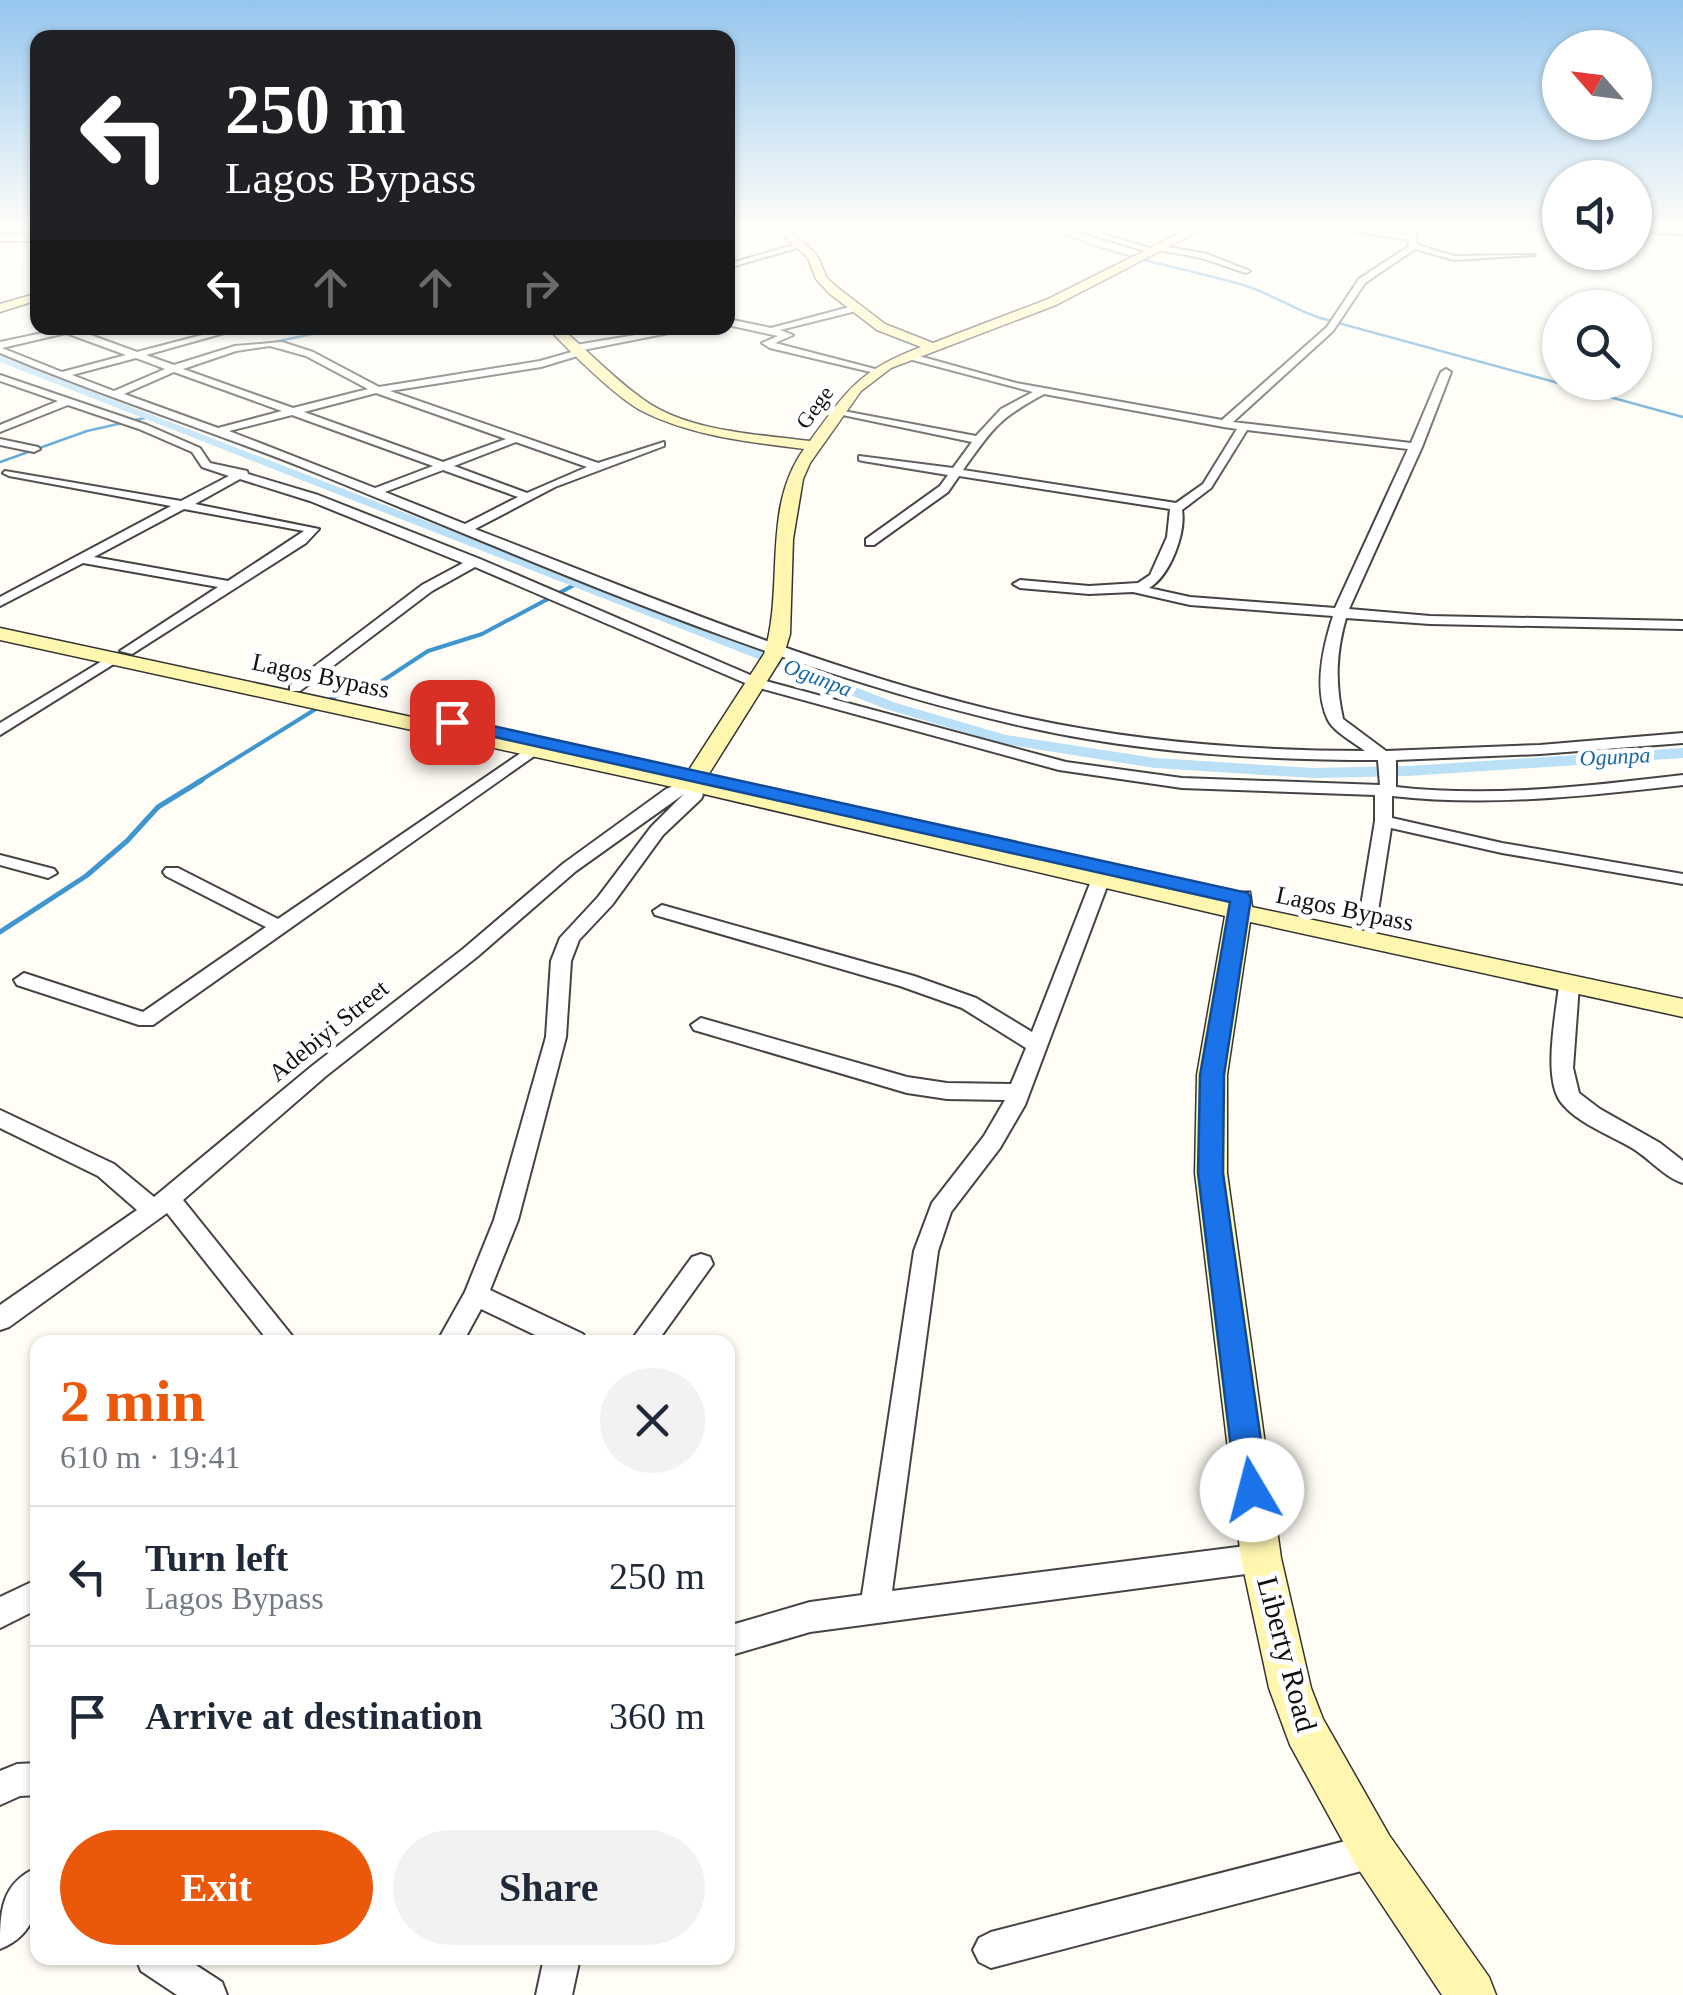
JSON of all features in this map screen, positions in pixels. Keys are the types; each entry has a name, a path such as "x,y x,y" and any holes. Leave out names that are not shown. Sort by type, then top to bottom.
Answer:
{"street":[{"path":"774,329 817,318"},
{"path":"869,318 880,327 934,347"},
{"name":"Gege","path":"774,653 780,634 784,539 790,504 802,463 813,446 856,388 875,372 1010,318"},
{"path":"1224,424 1337,318"},
{"path":"735,323 788,334 767,343 773,346 875,372"},
{"path":"0,347 49,335"},
{"path":"88,335 532,498"},
{"path":"59,375 211,335"},
{"path":"562,335 640,404 655,412 711,430 813,446"},
{"path":"218,431 377,390 541,364 579,350 655,335"},
{"path":"116,394 177,368 270,343 349,374 377,390 597,467"},
{"path":"0,347 59,375 218,431 774,653 941,700 1076,732 1196,748 1386,758 1522,754 1683,738"},
{"path":"908,356 979,377 1224,424 1416,446"},
{"path":"1386,758 1341,726 1333,712 1329,677 1339,612 1446,372"},
{"path":"0,378 196,450 206,465 245,472 347,511 759,680 1082,770 1266,789 1386,790 1495,797 1683,780"},
{"path":"0,390 16,384"},
{"path":"870,542 932,500 977,440 1006,411 1045,390"},
{"path":"0,429 68,401"},
{"path":"838,413 977,440"},
{"path":"863,458 1178,506 1208,486 1242,427"},
{"path":"373,493 515,440"},
{"path":"0,442 34,449"},
{"path":"465,528 552,485 660,444"},
{"path":"0,602 245,472 284,458"},
{"path":"9,474 312,529"},
{"path":"1133,588 1155,579 1174,538 1178,506"},
{"path":"0,730 312,529 347,511"},
{"path":"80,559 229,585"},
{"path":"295,688 427,588 475,562"},
{"path":"1020,584 1133,588 1190,601 1430,620 1683,625"},
{"name":"Lagos Bypass","path":"0,623 119,655 1683,1008"},
{"name":"Lagos Bypass","path":"0,634 295,688 1100,880 1367,924 1683,990"},
{"path":"454,1335 476,1295 506,1220 556,1037 561,961 570,938 606,901 657,831 695,795 692,782 774,653"},
{"path":"24,980 146,1020 534,749"},
{"path":"1367,924 1384,821 1386,758"},
{"name":"Adebiyi Street","path":"0,1319 161,1204 318,1071 470,953 570,866 692,782"},
{"path":"1384,821 1502,848 1683,879"},
{"path":"0,860 48,873"},
{"path":"172,872 282,928"},
{"path":"874,1607 926,1251 940,1209 992,1142 1020,1092 1100,880"},
{"name":"Liberty Road","path":"1239,905 1212,1075 1210,1173 1261,1558 1290,1688 1304,1730 1373,1851 1470,1995"},
{"path":"662,911 907,981 969,1003 1038,1046"},
{"path":"1569,984 1562,1068 1569,1097 1592,1115 1652,1149 1683,1174"},
{"path":"701,1026 907,1085 947,1092 1020,1092"},
{"path":"0,1118 106,1170 161,1204 278,1335"},
{"path":"648,1335 701,1264"},
{"path":"476,1295 559,1335"},
{"path":"735,1639 810,1617 874,1607 1261,1558"},
{"path":"0,1614 30,1597"},
{"path":"0,1788 30,1779"},
{"path":"990,1950 1373,1851"},
{"path":"0,1931 30,1894"},
{"path":"164,1965 209,1995"},
{"path":"554,1995 560,1965"}],"waterway":[{"name":"Gege","path":"1320,318 1683,417"},
{"path":"265,344 307,335"},
{"name":"Ogunpa","path":"0,359 891,706 1004,739 1155,763 1313,773 1408,771 1683,753"},
{"path":"0,462 87,431 149,417"},
{"path":"328,701 346,690 376,685 428,651 482,634 576,584"},
{"path":"198,782 319,707"},
{"path":"0,932 86,876 127,841 158,807 202,780"}],"route":[{"path":"452,722 1241,898 1212,1075 1210,1173 1252,1490"}]}
